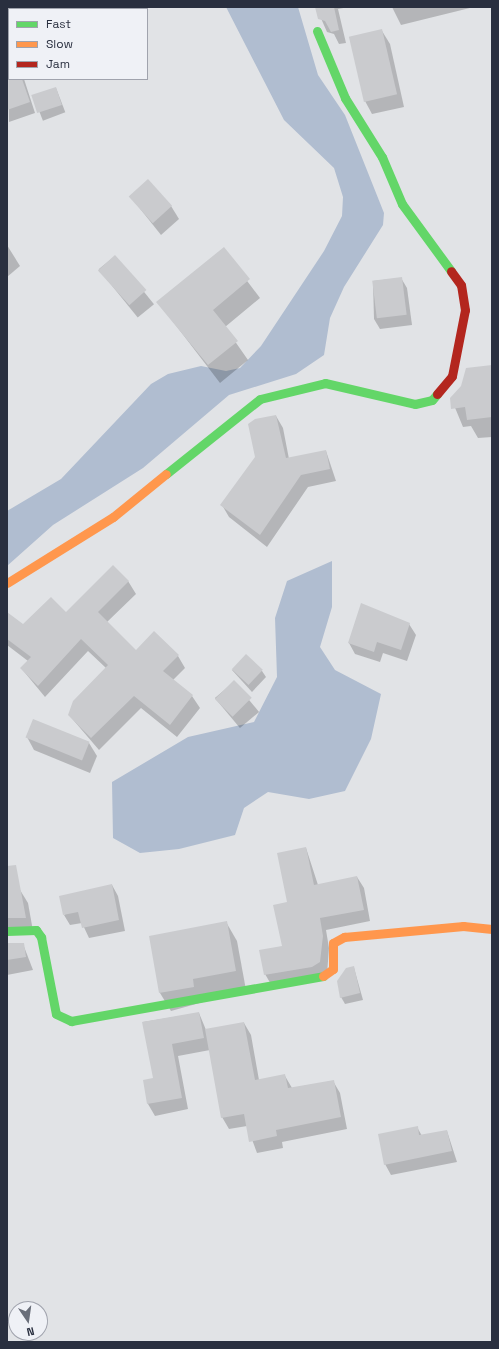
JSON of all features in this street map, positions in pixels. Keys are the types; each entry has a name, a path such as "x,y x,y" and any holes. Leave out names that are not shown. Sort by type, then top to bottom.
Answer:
{"street":[{"path":"7,583 113,517 260,399 325,383 415,404 432,400 452,376 465,310 461,285 402,204 382,157 345,98 317,31"},
{"path":"7,931 36,930 41,937 56,1014 71,1021 317,979 333,969 333,943 344,937 463,926 492,929"}],"water":[{"path":"226,7 298,7 318,75 345,115 384,213 383,225 344,287 330,318 324,355 296,374 229,395 143,468 53,525 7,566 7,511 61,479 151,384 168,374 201,366 226,371 240,368 261,346 324,251 342,216 343,197 334,168 284,120"},
{"path":"332,561 332,607 320,647 335,670 381,694 371,739 345,791 309,799 268,792 244,808 235,835 179,849 140,853 113,838 112,782 188,737 254,722 277,677 275,618 287,581"}],"building":[{"path":"315,7 334,7 339,30 331,32 325,21 318,19"},
{"path":"382,29 397,94 364,102 349,37"},
{"path":"7,79 22,80 30,102 7,110"},
{"path":"56,87 62,105 37,113 31,95"},
{"path":"148,179 172,206 153,223 129,196"},
{"path":"224,247 250,279 213,310 238,341 208,365 156,302"},
{"path":"115,255 146,290 129,305 98,270"},
{"path":"402,277 407,315 377,318 372,281"},
{"path":"492,365 492,417 467,420 465,407 451,409 450,398 461,386 466,368"},
{"path":"276,415 286,458 326,450 330,469 301,475 260,535 220,505 255,457 248,424 255,419"},
{"path":"113,565 129,581 98,612 136,650 154,631 179,655 163,671 193,695 170,725 134,696 91,738 68,715 73,701 108,665 81,639 38,686 20,668 31,657 7,639 7,612 23,624 51,597 66,612"},
{"path":"361,603 410,623 401,650 377,642 374,652 348,643"},
{"path":"246,654 263,670 248,685 232,669"},
{"path":"234,680 252,698 233,717 215,699"},
{"path":"33,719 90,742 82,760 26,738"},
{"path":"306,847 314,885 357,876 364,910 320,918 323,936 320,962 312,967 264,975 259,950 282,946 273,905 287,902 277,853"},
{"path":"16,865 26,918 7,918 7,866"},
{"path":"112,884 119,920 82,928 78,912 63,915 59,896"},
{"path":"227,921 236,971 193,979 194,987 159,993 149,936"},
{"path":"7,943 24,943 26,957 7,960"},
{"path":"354,966 360,993 340,998 337,981 346,968"},
{"path":"199,1012 204,1038 172,1044 182,1098 147,1104 143,1080 153,1078 142,1022"},
{"path":"244,1022 255,1080 285,1074 288,1088 334,1080 341,1117 276,1130 277,1136 249,1142 244,1114 221,1118 205,1029"},
{"path":"418,1126 419,1135 447,1130 452,1151 384,1165 378,1134"}],"traffic: fast":[{"path":"317,31 345,98 382,157 402,204 451,271"},
{"path":"166,474 260,399 325,383 415,404 432,400 437,394"},
{"path":"7,931 36,930 41,937 56,1014 71,1021 323,976"}],"traffic: slow":[{"path":"7,583 113,517 166,474"},
{"path":"323,976 333,969 333,943 344,937 463,926 492,929"}],"traffic: jam":[{"path":"437,394 452,376 465,310 461,285 451,271"}]}
